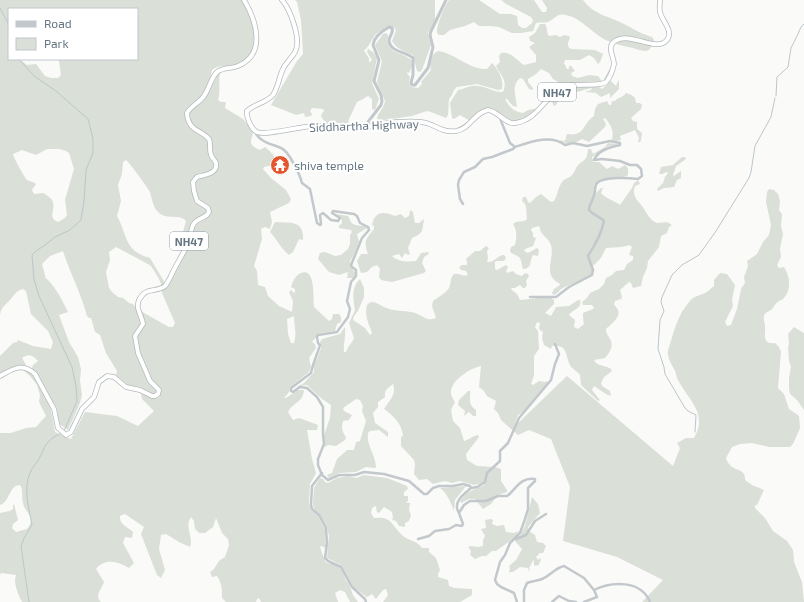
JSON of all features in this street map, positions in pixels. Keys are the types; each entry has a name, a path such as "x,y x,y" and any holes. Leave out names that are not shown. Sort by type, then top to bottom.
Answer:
{"highway":[{"name":"NH47","path":"0,376 16,368 22,367 33,372 54,409 57,426 67,435 71,432 80,412 94,397 98,382 106,376 111,376 126,387 140,390 152,396 159,393 158,389 152,384 138,353 135,336 143,324 138,312 138,303 141,296 146,292 163,288 167,284 176,263 188,244 190,233 195,222 198,219 206,217 209,212 208,208 200,204 196,199 193,182 197,177 213,172 216,168 216,164 211,155 209,140 205,135 193,128 188,120 187,113 204,97 217,72 222,69 240,66 252,53 256,42 256,31 252,16 244,0"},
{"path":"256,132 248,119 247,111 273,94 282,69 297,48 292,18 282,0"},
{"name":"Siddhartha Highway","path":"256,132 269,133 313,126 367,126 387,123 421,122 430,124 441,130 452,131 465,128 485,110 490,110 507,121 514,123 534,114 558,90 564,87 587,84 604,84 608,79 614,65 611,46 618,40 628,38 656,45 663,43 669,37 669,32 660,14 660,0"}],"street":[{"path":"367,126 368,122 381,105 382,101 381,95 374,81 379,60 373,45 374,40 384,30 389,27 392,28 393,32 389,40 390,44 398,51 410,55 413,58 413,75 411,83 415,85 427,69 433,47 430,33 446,0"},
{"path":"499,115 510,143 515,147"},
{"path":"256,132 261,139 283,149 300,174 302,183 310,189 317,223 320,225 321,224 320,215 323,214 331,220 338,221 340,218 334,215 332,213 333,211 354,214 360,223 368,227 369,230 362,238 351,264 356,270 356,276 351,282 347,301 350,309 348,317 337,332 318,335 318,343 320,345 311,373 291,388 291,391 293,392 300,387 308,388 317,397 323,407 324,444 318,459 318,465 325,479 328,480 338,475 354,475 364,472 384,474 409,481 424,494 428,493 433,488 441,486 463,484 471,488"},
{"path":"462,204 458,185 464,172 475,167 483,159 503,153 515,147 542,140 556,140 565,145 573,143 587,146 608,141 618,142 620,144 619,146 607,148 594,160 602,158 638,166 642,172 638,179 607,179 596,185 595,193 589,209 594,216 604,221 599,239 593,245 588,256 593,270 592,275 568,287 556,296 530,297"},
{"path":"418,539 429,536 435,531 449,529 456,525 462,526 463,524 459,513 457,512 459,499 471,488 485,482 487,473 500,461 500,451 508,443 519,418 551,380 555,364 560,354 555,344"},
{"path":"322,473 312,487 311,505 312,509 319,515 326,528 326,558 328,561 341,567 352,587 365,598 366,602"},
{"path":"459,513 464,505 470,501 486,501 498,496 508,495 518,484 535,479 535,481 528,488 528,509 524,522 519,534 510,543 500,562 495,581 501,587 514,593 517,602"},
{"path":"513,540 526,535 535,521 546,514"},
{"path":"524,602 524,590 527,583 541,579 551,574 555,569 564,566 584,578 594,590 597,597 584,602"},
{"path":"594,590 618,583 636,587 647,595 650,602"},
{"path":"552,602 559,596 567,601 576,602"}],"green space":[{"path":"0,0 244,0 257,36 254,49 244,61 237,65 221,66 212,70 209,87 211,88 218,73 220,73 218,100 225,102 225,108 243,119 249,126 253,133 251,144 254,147 260,150 265,147 273,155 275,160 273,165 264,167 263,169 271,178 286,190 291,199 289,203 270,212 272,222 270,229 265,227 261,229 262,239 254,266 257,271 258,285 265,287 268,296 279,306 292,312 293,301 289,292 291,290 294,293 295,292 295,289 291,287 292,283 299,274 304,272 311,278 314,307 329,321 332,319 333,314 339,314 341,317 341,322 337,324 335,331 320,333 312,342 315,344 316,348 309,358 311,367 309,372 290,387 289,392 284,398 298,390 304,390 302,398 292,406 288,412 293,420 299,418 318,425 317,430 307,430 316,473 310,484 309,504 311,510 318,516 325,529 326,548 320,547 325,561 336,565 342,570 353,595 358,602 350,602 345,592 340,590 335,593 338,602 261,602 259,598 256,602 226,602 222,598 219,579 217,576 212,577 210,572 219,561 225,557 229,545 228,539 222,533 216,518 213,527 205,533 199,533 195,529 194,521 191,517 188,525 191,540 190,547 166,534 161,535 159,549 165,570 161,578 157,575 141,534 144,527 125,514 120,516 121,522 133,532 132,538 125,537 123,543 134,563 129,568 116,562 107,562 103,563 96,569 104,582 98,594 101,602 22,602 16,585 16,575 1,573 0,575 0,513 10,511 13,509 14,504 18,520 13,524 12,528 16,532 27,529 30,525 31,518 23,503 22,489 20,485 16,486 11,491 6,501 0,505 0,433 11,433 26,428 36,427 46,416 39,402 40,395 37,385 23,370 26,369 33,374 43,388 50,406 55,432 71,439 85,412 117,416 138,426 154,411 142,399 141,394 160,398 141,387 128,385 116,375 117,371 106,353 100,335 95,332 91,318 87,316 63,251 50,256 42,264 46,279 51,283 68,312 59,315 69,342 78,357 81,369 80,381 82,395 68,430 59,424 57,409 32,368 38,361 34,357 31,355 24,356 22,358 26,365 18,365 0,374 0,356 18,340 33,346 51,349 53,342 48,331 31,314 26,291 23,289 16,292 1,311 0,315","holes":["47,149 59,149 69,153 74,169 65,200 67,215 58,222 54,220 52,216 52,200 43,193 34,194 32,190 36,184 27,180 13,154 22,150 36,155","126,160 150,192 156,210 162,215 180,217 186,221 183,232 184,236 188,239 165,283 150,258 135,251 131,247 117,216 121,201 118,185 122,174 123,162","116,247 151,266 161,284 162,293 175,323 173,327 169,327 137,309 133,304 129,303 123,298 118,297 112,292 109,288 106,272 110,260 109,252","294,316 294,343 291,343 288,334 287,319"]},
{"path":"295,0 435,0 435,20 428,33 431,45 422,70 420,72 417,71 413,55 401,50 394,44 392,41 396,31 395,28 388,26 375,35 364,51 369,58 369,62 372,60 367,52 368,49 373,52 377,58 372,83 379,99 375,110 372,109 372,99 368,96 357,102 349,119 348,125 327,124 321,115 324,111 323,109 312,108 310,111 312,114 311,116 305,117 304,113 296,115 271,105 297,61 303,54 301,20 297,2"},
{"path":"449,0 479,0 500,14 511,14 517,16 518,25 522,28 526,28 532,23 533,20 531,17 501,0 534,0 542,12 546,12 547,8 542,0 583,0 598,13 652,37 654,40 651,48 647,51 618,45 599,36 576,19 570,16 562,15 548,22 536,23 533,31 521,33 512,33 499,27 479,26 474,22 450,30 444,35 439,35 437,33 438,26 443,11"},
{"path":"540,24 545,24 549,36 569,36 570,38 568,45 571,49 595,50 603,54 598,64 594,58 589,55 580,60 565,60 564,63 567,69 571,66 575,71 571,73 572,76 578,78 589,75 598,76 603,81 611,66 608,79 597,86 602,89 611,81 616,86 619,80 619,89 610,98 610,93 601,97 596,93 585,92 591,90 592,88 573,93 564,91 559,95 557,104 554,106 552,102 544,100 544,98 550,91 556,89 558,82 553,79 549,73 541,69 528,79 528,82 533,90 529,89 523,79 520,78 517,81 515,92 517,107 513,106 507,99 505,99 512,109 517,112 523,113 528,110 539,108 534,114 514,122 486,109 480,111 470,121 460,115 454,119 452,118 450,103 458,90 480,86 503,92 505,84 502,75 496,66 500,62 499,56 501,53 508,53 524,65 536,62 536,55 529,47 535,43 530,41 529,37 535,33"},
{"path":"386,33 388,35 387,41 391,49 411,60 412,66 409,73 407,73 410,77 409,84 411,87 418,88 422,84 421,82 431,70 430,62 432,57 438,51 444,52 480,69 487,69 492,63 500,75 502,89 498,90 477,84 457,87 449,99 448,115 446,118 427,111 412,116 378,121 377,118 385,101 377,82 382,61 375,45 383,34"},
{"path":"626,93 634,97 636,103 640,103 642,105 641,109 631,118 633,121 637,122 637,129 642,133 640,142 638,142 639,138 635,130 620,136 621,140 612,140 612,128 605,118 603,119 606,124 605,127 589,142 582,139 574,143 562,142 560,140 565,141 567,134 573,134 581,131 594,116 595,109 598,104 607,101 609,105 611,105 612,101 615,101"},
{"path":"608,143 618,144 607,147 592,157 593,162 599,162 607,169 612,166 618,169 625,165 628,168 628,175 620,178 606,178 597,181 594,185 595,194 603,188 601,193 603,195 620,205 634,183 638,180 640,184 635,186 634,193 636,199 649,217 657,223 667,222 672,225 669,227 667,233 661,236 659,247 648,261 641,286 633,288 629,282 620,290 622,297 621,299 615,301 614,304 619,313 615,321 606,329 612,344 611,349 605,358 594,360 598,364 612,370 604,377 601,383 602,386 610,391 611,396 594,386 592,390 600,400 598,401 581,385 580,375 571,366 563,348 552,346 551,349 544,345 542,338 543,332 539,329 540,323 537,322 535,327 538,331 539,349 534,356 534,375 531,384 533,385 539,381 547,381 548,383 523,412 518,415 514,427 567,376 673,466 680,448 677,443 686,438 694,438 698,429 699,421 695,406 681,386 668,357 668,350 675,327 679,317 689,302 714,286 714,280 720,273 727,274 735,285 732,300 733,306 725,322 727,326 731,325 737,309 741,289 745,283 744,277 748,266 747,261 757,254 763,242 769,235 771,225 766,202 767,192 769,189 774,190 778,194 780,201 779,210 782,214 781,226 783,234 780,249 781,257 777,265 779,268 784,267 789,279 789,287 783,299 776,303 764,316 765,338 768,342 775,343 781,352 778,388 784,394 789,409 799,416 800,428 793,444 790,447 769,447 752,443 740,444 732,447 726,458 731,466 744,474 745,480 764,490 757,505 755,505 755,508 765,518 773,531 787,541 793,550 794,562 802,582 804,602 642,602 663,580 617,557 563,541 570,487 551,439 529,430 518,435 501,420 498,413 494,409 496,401 487,396 479,387 481,366 466,372 454,384 451,393 455,402 451,410 453,421 460,428 464,441 478,435 479,437 466,454 467,460 477,466 495,467 501,469 501,481 507,492 498,495 491,504 483,509 475,499 469,499 461,503 460,501 466,493 484,485 484,483 474,485 460,481 452,483 445,481 433,484 427,479 419,480 414,474 414,460 401,446 401,437 403,436 401,428 394,417 384,409 393,394 393,384 386,391 385,397 378,402 378,407 373,413 375,423 388,432 388,437 379,430 370,431 368,433 368,442 376,463 376,468 366,467 356,472 339,473 329,478 327,475 332,473 337,459 347,450 354,450 356,442 360,441 366,421 362,411 363,406 360,400 356,399 343,408 344,411 352,415 349,420 343,421 342,427 346,437 345,440 336,446 328,445 325,447 324,435 330,418 331,405 307,385 293,389 304,383 314,372 314,364 321,348 320,342 322,339 340,334 345,327 344,352 346,352 354,338 349,323 355,310 353,293 357,282 360,279 364,288 364,297 353,320 365,328 370,335 372,333 367,320 366,309 367,305 371,302 388,309 415,313 428,319 433,319 436,318 432,306 433,301 450,287 451,278 453,275 468,275 466,271 461,270 459,267 462,265 467,265 466,259 475,251 480,251 486,246 489,248 487,251 487,262 492,261 502,255 506,258 504,261 495,262 495,269 497,270 506,265 508,267 506,271 507,273 513,271 522,276 525,273 528,274 529,276 526,281 527,285 525,288 520,285 515,288 511,288 520,300 550,297 554,300 554,304 545,313 551,316 556,307 569,306 580,300 581,303 579,307 569,315 575,320 574,327 578,329 584,324 583,313 594,308 592,305 583,305 582,302 590,293 599,289 604,284 606,278 616,271 624,270 627,264 633,260 633,256 629,255 632,247 629,245 606,248 601,258 593,266 589,257 594,243 587,256 593,271 592,274 585,279 563,288 553,295 552,293 554,289 560,285 551,276 550,266 552,250 550,243 541,232 539,226 532,228 531,230 533,237 536,238 533,246 525,249 524,251 528,253 537,248 539,250 538,256 533,255 529,267 523,269 520,258 511,253 510,250 511,247 515,245 516,239 516,231 513,224 527,219 526,207 522,201 523,197 526,197 530,203 541,194 551,202 554,201 561,183 574,173 578,165 587,157 588,149 591,149 593,154 605,147"},
{"path":"682,157 685,157 686,159 676,166 673,175 674,176 681,171 681,178 677,180 674,187 664,188 658,191 657,189 663,183 668,173 659,174 661,167 673,165"},
{"path":"410,210 413,212 415,223 419,223 424,219 422,231 419,235 412,238 408,248 410,254 408,255 405,253 402,258 399,254 392,256 403,261 416,261 421,253 428,252 429,254 424,257 422,263 426,271 424,273 392,282 381,280 379,277 380,269 377,265 372,267 367,272 361,273 357,261 361,254 368,254 366,240 374,229 374,226 372,225 375,217 380,213 387,213 395,216 401,214 405,218 409,216"},
{"path":"336,214 348,216 352,224 367,228 357,234 359,242 350,261 351,267 356,274 353,278 347,278 348,272 339,275 329,272 318,259 320,253 325,252 335,256 341,255 348,249 350,244 350,235 352,232 351,230 339,228 342,223 342,219"},
{"path":"275,222 295,224 301,229 303,240 299,239 293,252 289,255 270,232"},
{"path":"794,327 804,333 804,410 797,400 790,394 789,389 791,367 789,361 788,334"},
{"path":"468,391 470,391 470,403 476,410 476,416 473,416 469,412 464,416 465,411 458,405 459,400"},
{"path":"364,475 387,478 407,486 408,489 404,492 404,496 408,496 408,501 406,503 410,503 409,510 411,515 409,521 405,523 405,527 399,526 396,521 392,520 392,512 384,507 379,513 377,512 375,506 372,508 371,513 374,518 384,518 391,522 404,537 417,543 422,548 429,548 429,552 436,558 440,570 438,577 448,580 449,586 454,588 472,589 472,595 460,602 383,602 388,595 386,589 383,590 376,599 372,594 367,597 353,587 341,565 327,558 329,536 327,527 320,515 314,509 314,488 320,478 328,483 337,478 349,476 356,478"},
{"path":"466,486 455,500 454,511 447,495 440,488"},
{"path":"532,497 538,504 540,513 528,527 530,532 535,535 537,542 543,543 546,546 543,553 540,553 536,557 538,560 540,558 541,560 538,566 534,565 534,559 529,571 528,568 520,567 513,572 509,572 509,566 516,560 522,549 515,541 516,538 520,536 525,526"},
{"path":"485,520 493,520 492,524 497,526 504,525 506,532 514,533 519,531 512,540 496,551 492,551 486,556 475,559 470,555 471,551 468,547 483,546 485,536 481,529 486,528"}],"waterway":[{"path":"0,8 8,23"},
{"path":"776,96 777,77 788,67 791,48 801,27 804,24"},
{"path":"20,60 34,76 56,91 88,119 93,139 93,153 86,170 81,220 70,230 55,237 32,255 34,279 39,296 72,367 76,386 77,401 64,431"},
{"path":"695,432 696,415 685,408 665,374 658,349 660,320 664,311 661,302 662,297 672,275 682,265 699,255 749,178 755,146 771,117 775,98"},
{"path":"29,602 21,546 32,525 27,499 28,479 48,442 62,433"}],"place":[{"name":"shiva temple","path":"280,165"}]}
